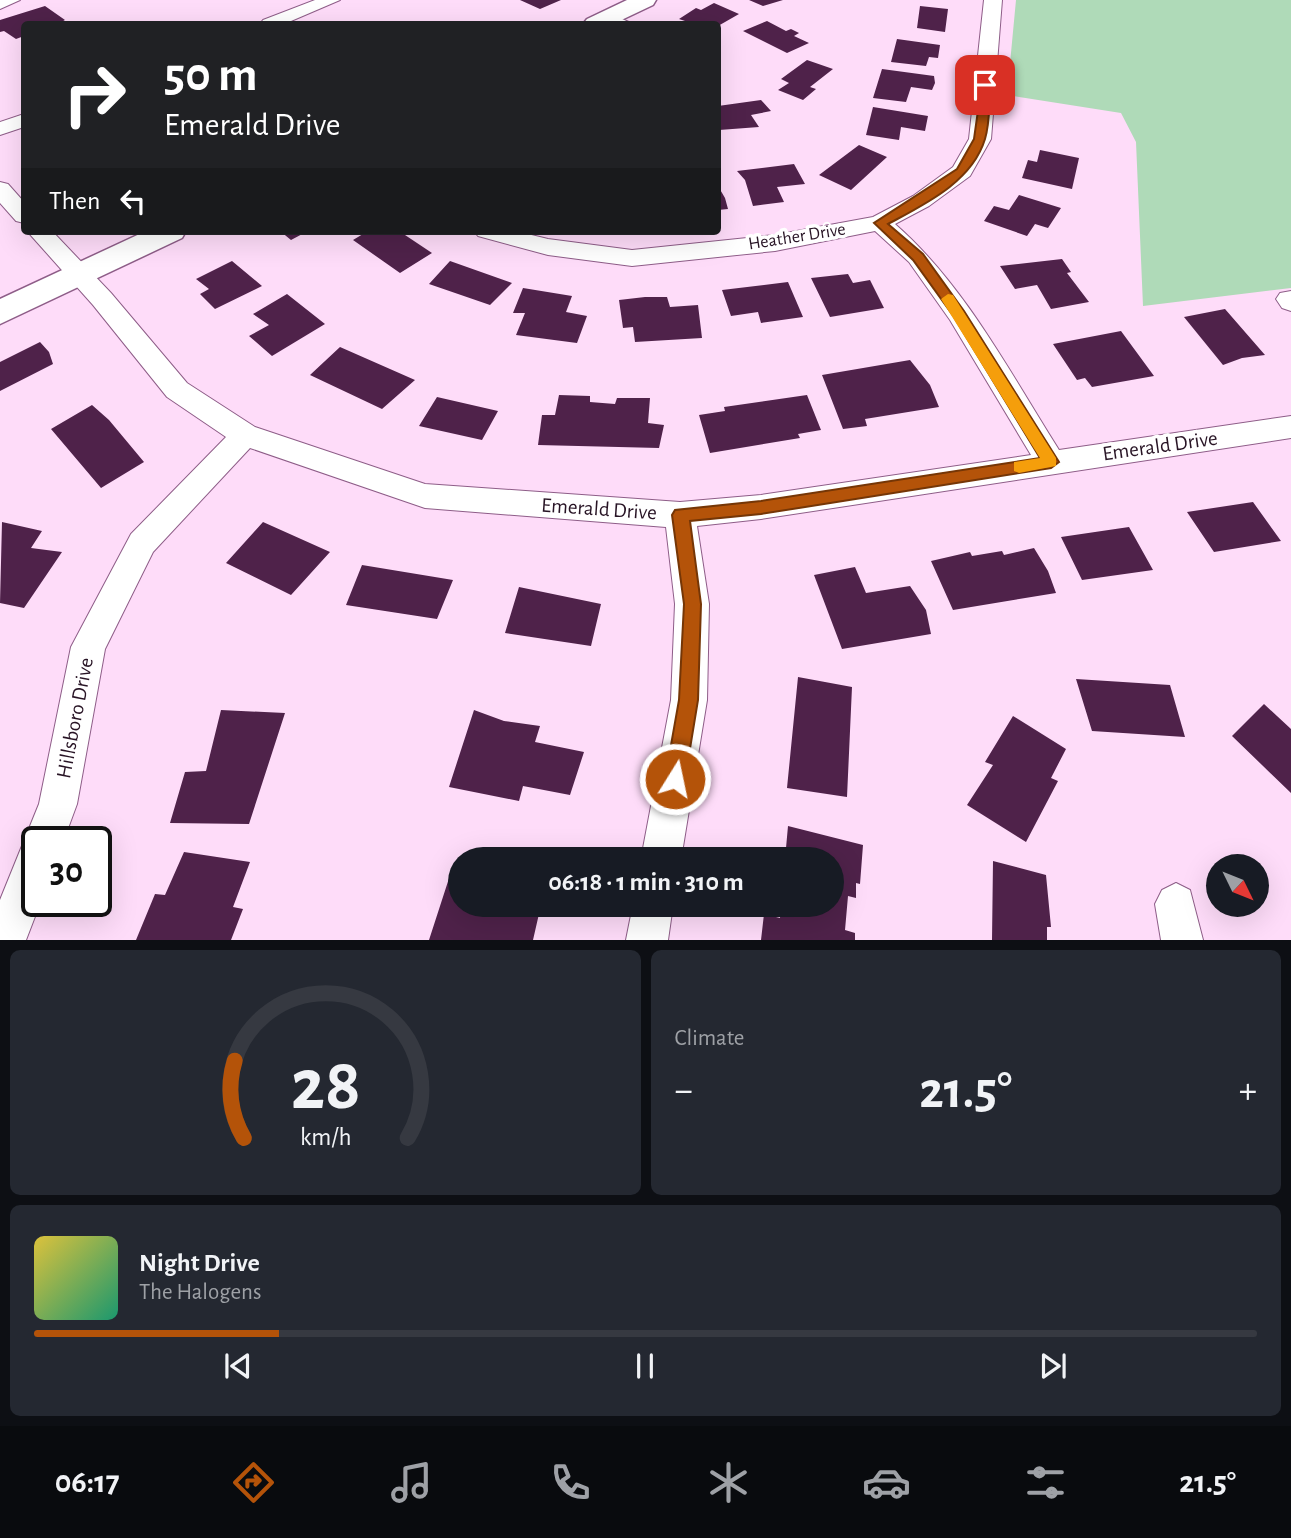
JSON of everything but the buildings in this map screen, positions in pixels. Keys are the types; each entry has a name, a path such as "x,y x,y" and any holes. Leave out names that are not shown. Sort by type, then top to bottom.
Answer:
{"street":[{"path":"0,4 11,0"},
{"path":"277,21 331,0"},
{"path":"611,21 645,0"},
{"name":"Heather Drive","path":"502,235 548,247 632,258 775,243 880,223 921,201 962,171 979,139 993,0"},
{"path":"0,129 21,121"},
{"path":"0,189 21,213"},
{"path":"880,223 918,257 952,304 1051,462"},
{"name":"Emerald Drive","path":"42,235 80,275 177,390 245,435 425,496 680,515 761,507 1291,427"},
{"path":"0,313 163,235"},
{"name":"Hillsboro Drive","path":"49,826 58,804 88,647 142,543 245,435"},
{"path":"663,847 689,700 692,604 680,515"},
{"path":"5,940 21,899"},
{"path":"647,940 651,917"}],"green space":[{"path":"1016,0 1291,0 1291,288 1143,306 1136,142 1121,113 1007,95"}],"slow traffic":[{"path":"948,299 1051,462 1019,467"}],"route":[{"path":"675,779 689,700 692,604 680,515 761,507 1051,462 959,314 918,257 880,223 921,201 962,171 979,139 985,85"}]}
